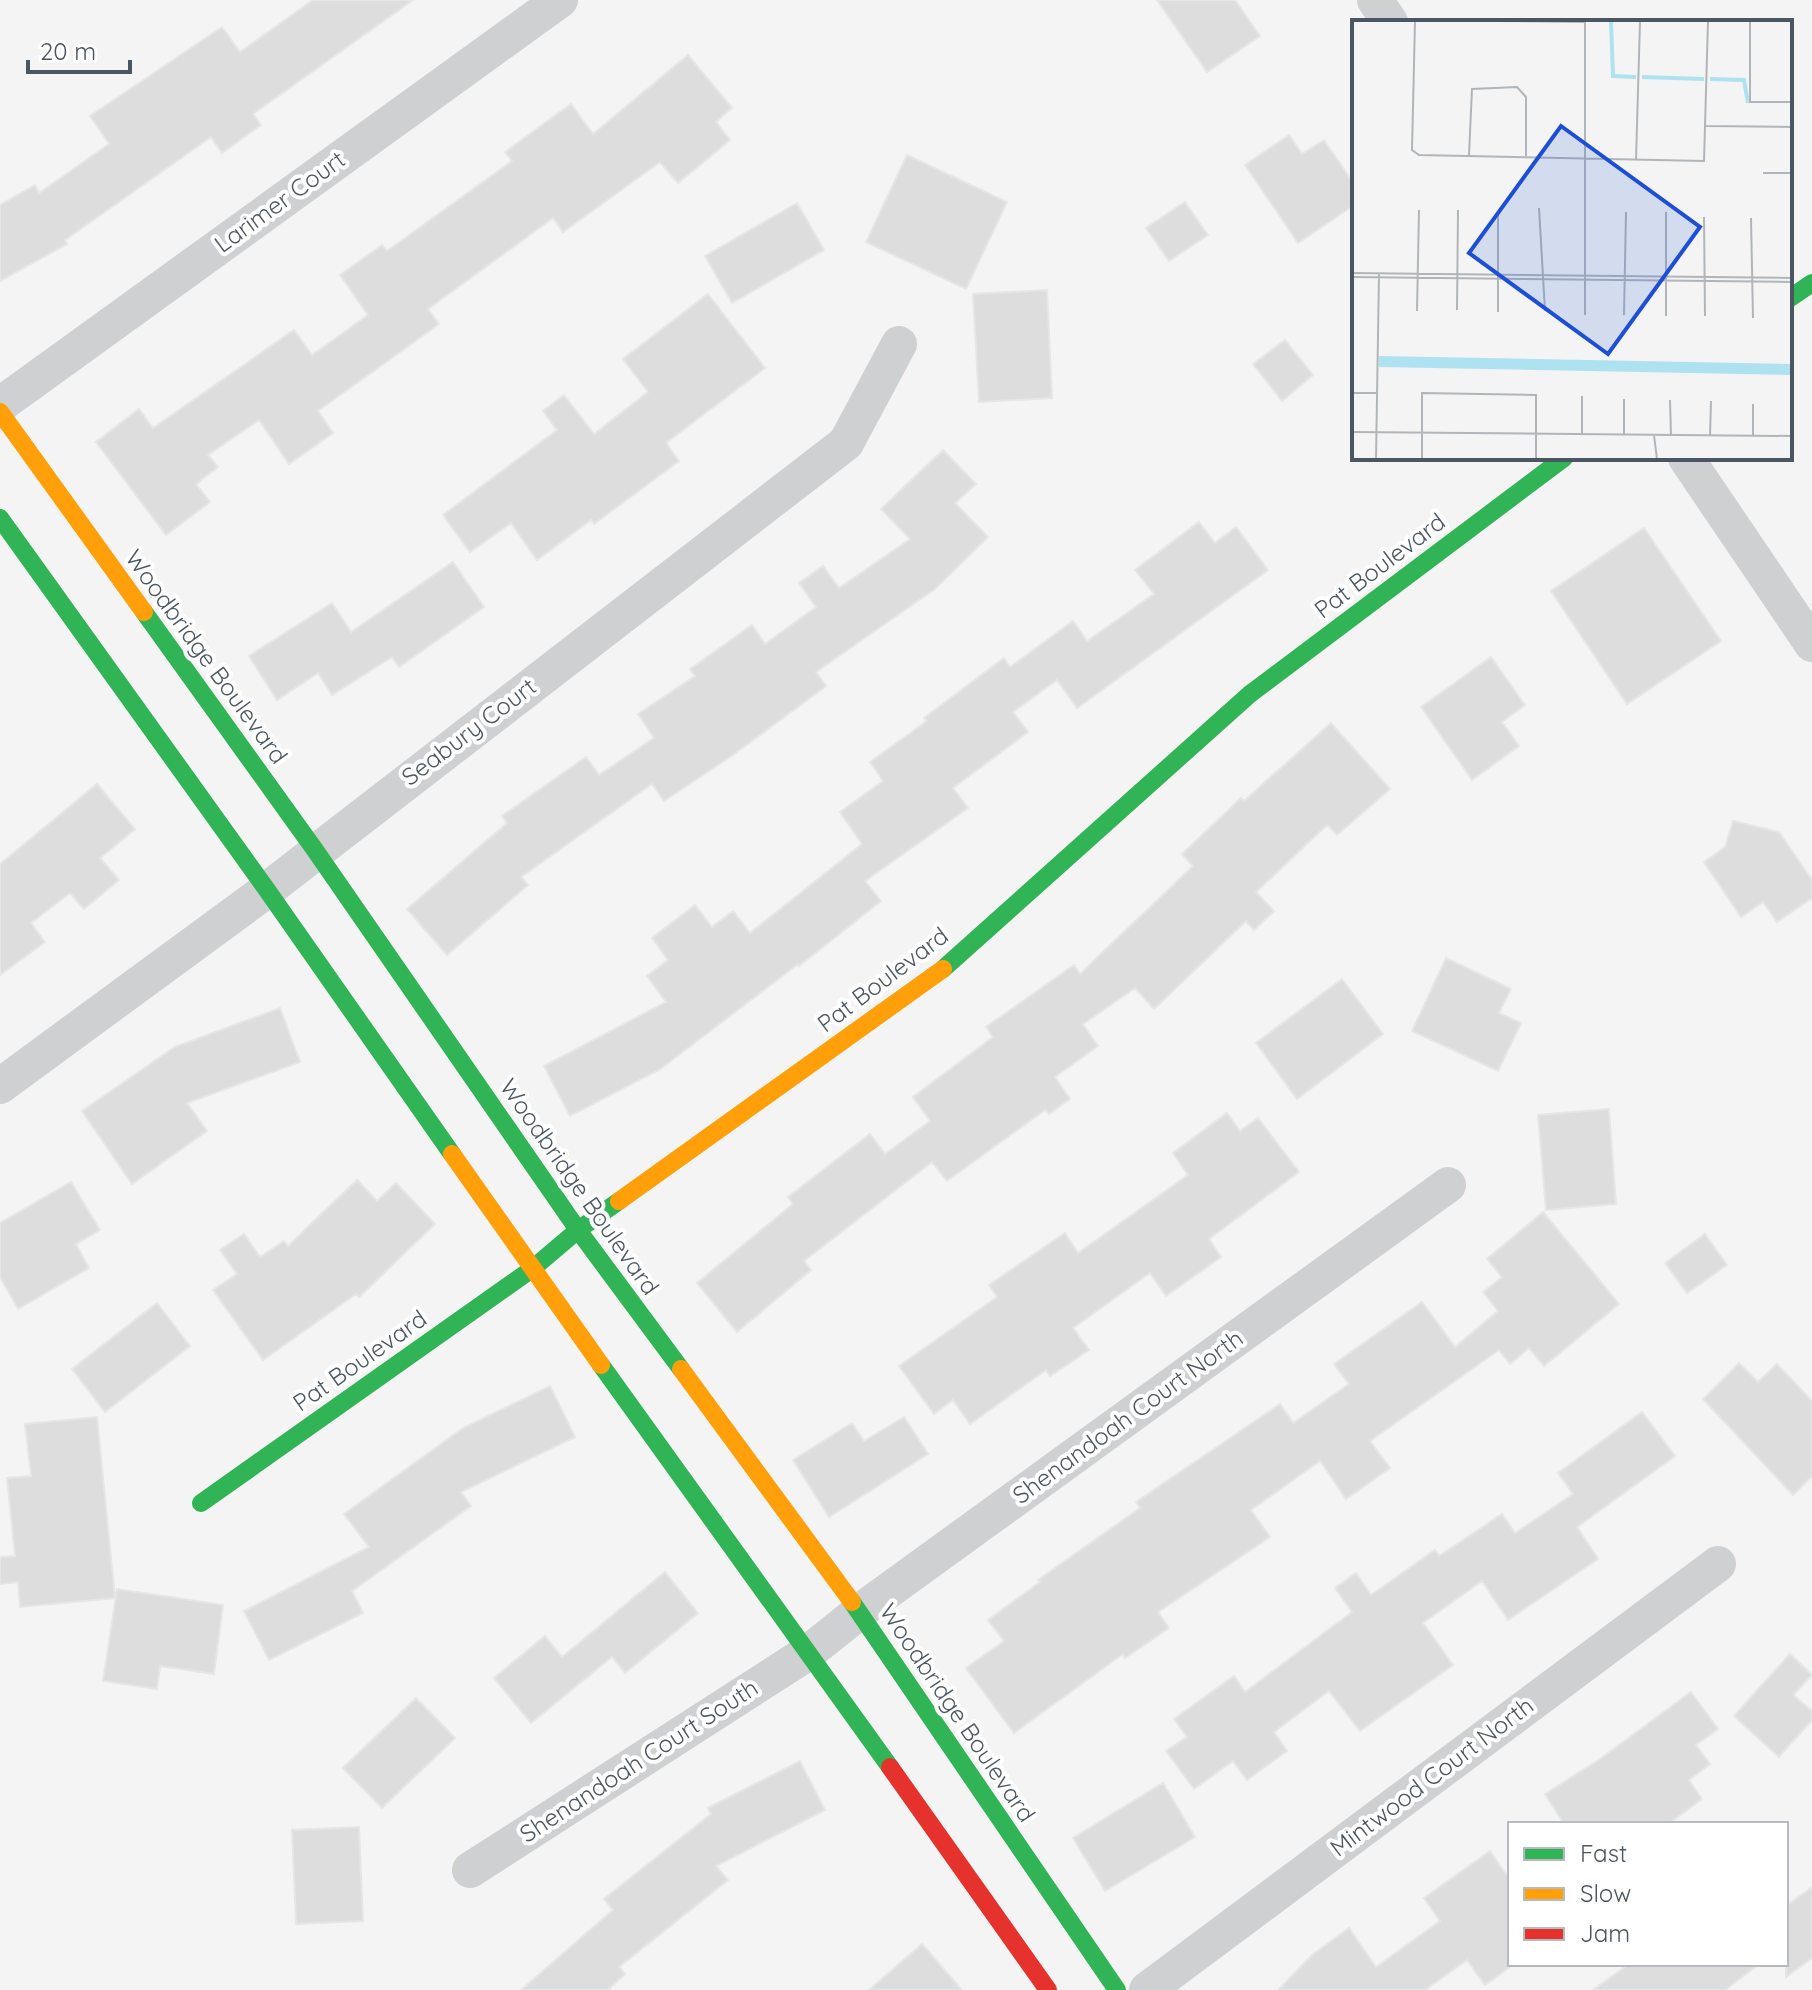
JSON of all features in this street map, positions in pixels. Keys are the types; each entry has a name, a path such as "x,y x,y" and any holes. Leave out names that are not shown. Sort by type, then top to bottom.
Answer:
{"street":[{"name":"Larimer Court","path":"0,405 560,0"},
{"path":"1375,0 1389,20"},
{"path":"1792,297 1812,283"},
{"name":"Seabury Court","path":"0,1086 267,890 846,443 899,344"},
{"name":"Woodbridge Boulevard","path":"0,412 315,850 578,1230 859,1612 1117,1990"},
{"name":"Pat Boulevard","path":"201,1503 532,1269 578,1230 943,969 1250,694 1561,460"},
{"path":"1687,460 1812,644"},
{"path":"0,518 1048,1990"},
{"name":"Shenandoah Court North","path":"809,1652 859,1612 1448,1185"},
{"name":"Mintwood Court North","path":"1147,1990 1718,1564"},
{"name":"Shenandoah Court South","path":"470,1870 809,1652"}],"building":[{"path":"313,0 413,0 253,114 261,125 222,153 211,137 65,240 67,244 0,281 0,205 35,185 39,193 109,144 90,116 222,27 240,52"},
{"path":"1157,0 1235,0 1260,36 1207,72"},
{"path":"688,55 732,108 716,122 730,140 678,183 660,162 563,232 553,218 428,309 439,324 318,411 333,433 289,464 259,420 208,455 218,467 196,484 210,502 166,535 96,442 139,409 153,428 294,330 312,355 368,315 340,275 382,245 387,251 512,161 505,152 571,104 593,134"},
{"path":"1289,135 1302,154 1324,140 1352,181 1352,206 1298,243 1245,165"},
{"path":"907,155 1007,202 966,289 866,242"},
{"path":"1185,202 1208,235 1169,261 1146,228"},
{"path":"797,203 824,250 732,303 705,256"},
{"path":"1047,290 1052,398 979,402 973,294"},
{"path":"708,294 765,368 666,443 679,461 594,524 591,520 537,560 511,523 470,552 443,515 557,430 543,411 564,395 594,434 648,392 623,359"},
{"path":"1285,340 1313,375 1282,401 1253,364"},
{"path":"943,450 976,484 955,503 988,537 935,589 816,672 826,686 733,755 664,801 652,784 521,877 528,885 447,955 407,909 507,823 502,816 586,757 599,775 654,738 638,714 695,676 690,669 752,625 765,644 816,607 799,583 823,566 839,588 910,539 881,509"},
{"path":"1199,522 1215,543 1236,527 1268,570 1077,708 1057,680 1013,712 1028,732 953,788 968,808 865,881 881,901 659,1070 570,1116 544,1066 666,1002 647,976 668,960 652,938 695,905 712,927 733,911 750,933 862,844 840,812 883,781 870,762 927,721 924,718 1004,658 1010,667 1073,621 1087,641 1154,594 1135,570"},
{"path":"1644,528 1721,641 1627,704 1551,591"},
{"path":"453,562 484,607 399,667 392,657 332,695 318,673 277,700 249,656 332,603 351,632"},
{"path":"1491,657 1525,705 1502,722 1519,746 1472,780 1421,707"},
{"path":"1331,723 1390,789 1337,835 1327,825 1256,892 1274,911 1254,930 1246,921 1154,1009 1135,988 1083,1024 1098,1046 1055,1077 1070,1099 1049,1114 1045,1110 947,1181 932,1162 804,1261 811,1270 737,1332 697,1283 793,1204 788,1197 870,1134 885,1154 930,1121 913,1097 993,1037 986,1027 1074,965 1080,974 1193,866 1182,854 1241,798 1244,801"},
{"path":"97,784 135,829 100,858 119,880 84,909 70,893 31,923 45,942 0,975 0,864"},
{"path":"1733,821 1779,832 1812,880 1812,898 1777,922 1763,902 1741,917 1704,862 1725,847"},
{"path":"1446,958 1511,989 1499,1013 1521,1023 1498,1071 1412,1031"},
{"path":"1342,979 1383,1034 1297,1099 1256,1043"},
{"path":"280,1008 300,1062 187,1103 207,1131 132,1184 82,1111 175,1047"},
{"path":"1609,1109 1616,1204 1546,1210 1538,1115"},
{"path":"1227,1113 1240,1131 1258,1118 1299,1172 1209,1239 1221,1257 1166,1296 1150,1273 1073,1328 1089,1350 1050,1376 1046,1370 970,1424 953,1400 934,1414 899,1366 997,1297 989,1285 1065,1233 1078,1253 1188,1175 1173,1153"},
{"path":"357,1180 377,1201 396,1183 435,1224 359,1297 356,1294 263,1360 213,1290 237,1274 220,1250 244,1234 260,1257 284,1241 288,1246"},
{"path":"71,1182 100,1230 76,1244 89,1268 18,1309 0,1277 0,1223"},
{"path":"1543,1212 1619,1304 1544,1366 1529,1348 1510,1364 1499,1350 1370,1441 1390,1468 1346,1499 1320,1461 1251,1510 1270,1537 1158,1612 1169,1628 1125,1658 1123,1654 1014,1733 966,1668 1004,1641 988,1620 1040,1582 1038,1580 1140,1508 1136,1502 1280,1404 1293,1423 1349,1384 1334,1364 1422,1302 1455,1347 1498,1311 1483,1292 1502,1277 1487,1259"},
{"path":"1705,1234 1727,1265 1687,1293 1665,1263"},
{"path":"157,1303 190,1346 105,1412 72,1369"},
{"path":"1739,1363 1758,1382 1777,1364 1812,1401 1812,1476 1793,1495 1703,1399"},
{"path":"550,1386 575,1437 461,1492 471,1506 352,1591 363,1613 269,1660 244,1611 369,1547 344,1514 463,1428"},
{"path":"1642,1412 1675,1456 1577,1527 1598,1559 1508,1620 1482,1581 1423,1623 1453,1665 1360,1731 1329,1691 1274,1732 1287,1751 1247,1780 1233,1761 1194,1789 1166,1751 1187,1737 1174,1719 1234,1676 1245,1692 1352,1612 1335,1588 1356,1573 1371,1595 1435,1550 1439,1556 1502,1514 1515,1533 1573,1494 1558,1473"},
{"path":"97,1417 115,1598 20,1607 18,1582 0,1584 0,1557 15,1556 7,1478 31,1476 25,1424"},
{"path":"904,1417 928,1454 829,1517 793,1460 852,1423 864,1441"},
{"path":"665,1572 698,1613 625,1673 612,1657 531,1723 494,1678 545,1636 562,1657"},
{"path":"117,1589 223,1605 214,1674 160,1666 157,1689 103,1681"},
{"path":"1790,1654 1812,1675 1793,1695 1812,1711 1812,1720 1779,1757 1734,1716"},
{"path":"1691,1692 1718,1729 1696,1745 1710,1764 1689,1780 1702,1799 1671,1822 1563,1822 1545,1794 1600,1759"},
{"path":"416,1698 455,1738 382,1808 343,1768"},
{"path":"800,1761 825,1810 716,1866 728,1880 619,1967 625,1974 608,1990 521,1990 613,1910 604,1899 711,1814 708,1808"},
{"path":"1163,1783 1195,1837 1105,1891 1073,1838"},
{"path":"359,1827 363,1921 296,1924 292,1830"},
{"path":"1490,1851 1508,1877 1510,1967 1485,1985 1467,1960 1425,1990 1278,1990 1312,1955 1349,1928 1376,1967 1440,1921 1424,1898"},
{"path":"1812,1887 1812,1958 1786,1977 1788,1966 1788,1905"},
{"path":"922,1944 962,1990 869,1990"},
{"path":"1626,1966 1756,1966 1725,1990 1593,1990"}],"traffic: fast":[{"path":"1792,297 1812,283"},
{"path":"943,969 1250,694 1561,460"},
{"path":"0,518 452,1154"},
{"path":"144,612 315,850 578,1230 681,1369"},
{"path":"201,1503 532,1269 619,1201"},
{"path":"601,1365 890,1767"},
{"path":"852,1602 1117,1990"}],"traffic: slow":[{"path":"0,412 144,612"},
{"path":"619,1201 943,969"},
{"path":"452,1154 601,1365"},
{"path":"681,1369 852,1602"}],"traffic: jam":[{"path":"890,1767 1048,1990"}]}
